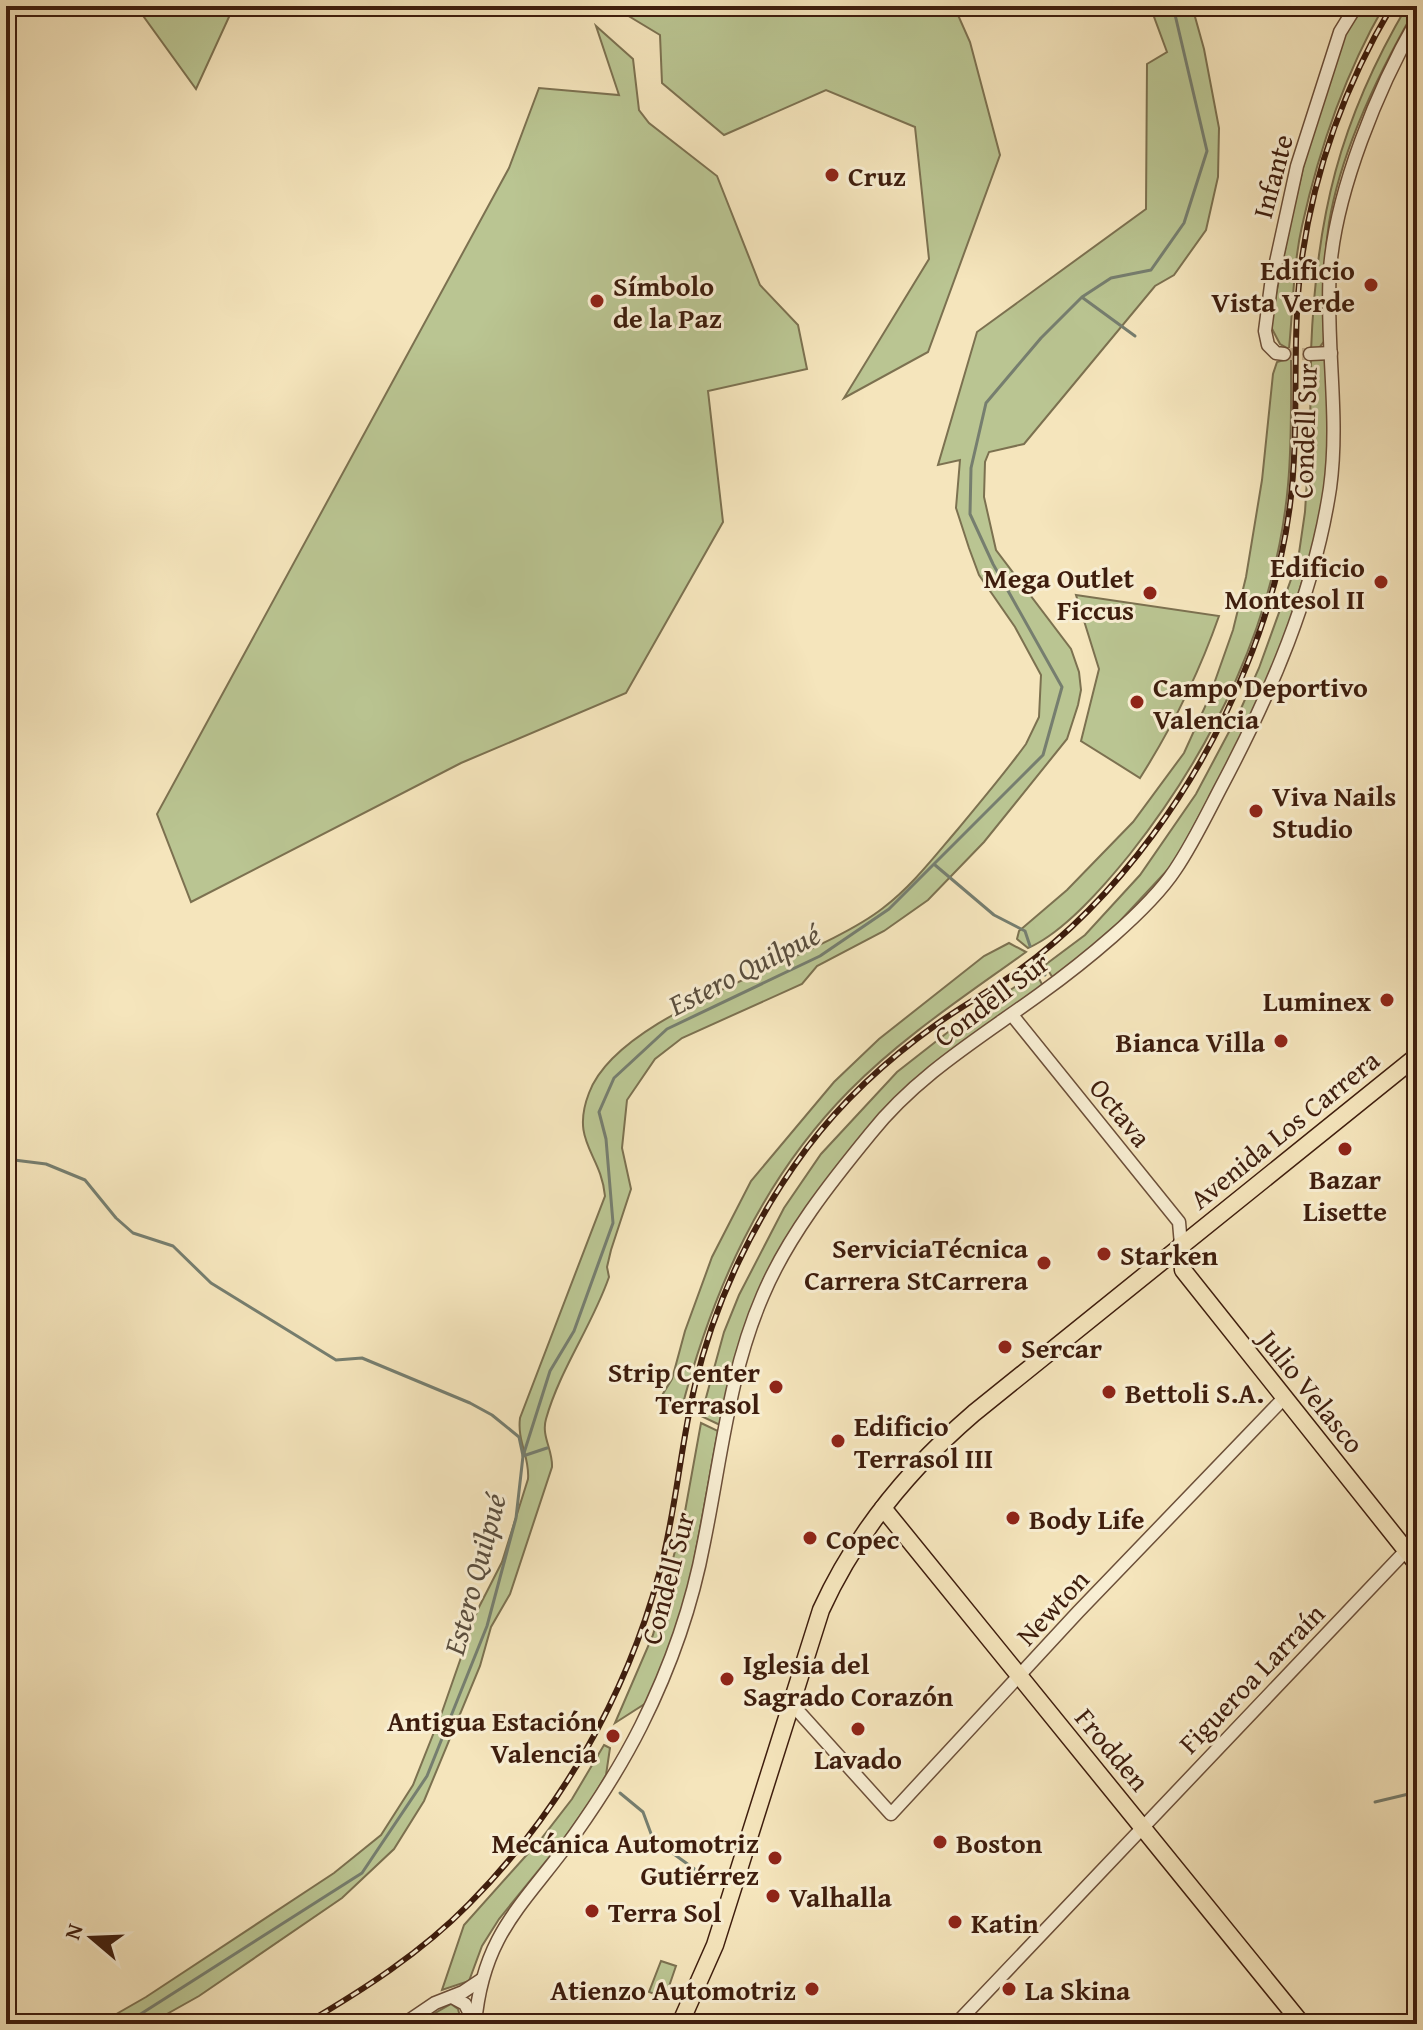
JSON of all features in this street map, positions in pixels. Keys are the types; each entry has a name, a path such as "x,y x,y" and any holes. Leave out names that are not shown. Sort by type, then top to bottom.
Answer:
{"main road":[{"name":"Avenida Los Carrera","path":"680,2024 715,1945 807,1647 830,1590 855,1545 883,1508 956,1428 1417,1056"},
{"name":"Julio Velasco","path":"1181,1245 1183,1270 1283,1399 1412,1544 1417,1564"},
{"name":"Frodden","path":"883,1508 1302,2024"}],"street":[{"name":"Infante","path":"1284,354 1276,353 1268,345 1265,331 1278,248 1297,166 1340,32 1356,6"},
{"name":"Condell Sur","path":"475,2024 481,1980 495,1943 519,1905 603,1794 642,1724 669,1666 696,1576 721,1443 738,1373 761,1298 781,1258 808,1214 876,1126 909,1091 1096,949 1174,873 1253,726 1280,665 1321,535 1331,482 1330,268 1341,201 1363,138 1417,20"},
{"path":"1310,354 1331,353"},
{"name":"Octava","path":"1012,1015 1179,1222 1181,1245"},
{"name":"Newton","path":"790,1702 891,1814 1078,1612 1283,1399"},
{"name":"Figueroa Larraín","path":"956,2024 1412,1544"},
{"path":"404,2024 435,2003 481,1980"},
{"name":"Condell Sur","path":"452,1997 465,2004 475,2024"}],"green space":[{"path":"136,6 234,6 196,89"},
{"path":"612,6 954,6 970,42 1000,155 928,352 844,398 929,259 915,127 826,90 724,135 662,83 660,35"},
{"path":"1150,6 1192,6 1204,49 1219,128 1218,177 1206,230 1174,275 1155,286 1024,444 989,452 985,462 984,497 996,550 1071,649 1079,672 1081,690 1067,739 984,842 928,900 884,931 817,966 802,984 682,1038 655,1059 627,1100 622,1148 631,1189 611,1250 607,1267 609,1277 559,1383 546,1419 545,1431 552,1467 510,1594 491,1627 480,1666 424,1801 394,1849 342,1898 199,1996 149,2024 99,2024 146,1997 334,1873 381,1835 413,1785 478,1609 502,1562 528,1479 520,1418 605,1196 583,1124 589,1093 608,1063 638,1037 677,1012 852,928 883,908 931,860 1026,744 1039,717 1041,675 1015,627 979,575 956,508 960,460 938,465 977,332 1146,209 1147,64 1167,52"},
{"path":"1362,6 1384,6 1345,85 1316,169 1299,241 1289,349 1280,344 1270,325 1289,229 1305,159 1344,36"},
{"path":"1407,6 1417,6 1364,111 1335,195 1326,252 1325,340 1319,348 1311,351 1319,257 1335,172 1364,90"},
{"path":"596,26 633,59 639,110 649,123 717,176 760,285 798,325 807,369 708,391 723,522 626,693 461,763 191,902 157,814 509,168 539,88 619,95"},
{"path":"1320,357 1327,362 1330,434 1327,477 1316,537 1281,649 1243,734 1174,863 1119,922 1054,980 1045,965 1085,935 1140,875 1196,794 1259,668 1298,560 1305,512 1311,358"},
{"path":"1291,358 1289,469 1281,535 1270,585 1236,681 1188,771 1130,854 1070,919 1028,948 1017,939 1019,931 1067,890 1133,822 1184,753 1209,698 1233,630 1246,577 1262,480 1273,374 1277,362"},
{"name":"Campo Deportivo Valencia","path":"1076,595 1219,616 1184,699 1140,778 1081,741 1099,669"},
{"path":"1009,943 1026,952 890,1053 849,1091 790,1162 765,1200 725,1281 708,1323 681,1411 672,1409 661,1397 672,1379 685,1331 712,1257 751,1181 834,1082 879,1039 984,956"},
{"path":"1036,973 1044,988 900,1094 786,1239 764,1278 749,1314 720,1425 701,1416 724,1332 739,1295 784,1208 821,1154 897,1072 957,1025"},
{"path":"701,1423 718,1431 689,1588 661,1673 646,1703 615,1723 653,1635 684,1517"},
{"path":"604,1745 610,1748 606,1775 592,1799 499,1919 482,1946 469,1981 442,1990 464,1925 541,1839 572,1799"},
{"path":"661,1961 676,1966 665,1998 649,1992"},
{"path":"451,2004 458,2009 462,2024 416,2024"}],"waterway":[{"name":"Estero Quilpué","path":"125,2024 362,1873 427,1776 487,1626 516,1518 523,1456 550,1371 574,1331 613,1223 606,1139 599,1112 614,1078 667,1029 820,956 889,909 1043,755 1062,687 993,564 970,514 971,468 986,403 1041,338 1082,297 1111,278 1151,270 1184,223 1207,151 1173,6"},
{"path":"1083,298 1135,336"},
{"path":"935,865 994,915 1025,931 1030,946"},
{"path":"1043,969 1045,975"},
{"path":"6,1159 46,1164 85,1180 116,1218 133,1233 173,1246 211,1283 336,1360 362,1358 470,1403 492,1415 519,1437 523,1456 547,1448"},
{"path":"1375,1802 1417,1792"},
{"path":"620,1793 643,1812 653,1839 711,1881"}],"tunnel":[{"path":"1284,354 1310,354"}],"railway":[{"path":"305,2024 391,1970 451,1922 502,1869 532,1831 585,1751 628,1665 659,1574 695,1385 714,1322 754,1231 807,1148 851,1097 884,1066 937,1024 1018,971 1055,942 1089,909 1153,835 1205,753 1254,648 1283,546 1295,445 1298,295 1306,231 1314,197 1333,131 1346,99 1392,6"}],"place":[{"name":"Cruz","path":"832,175"},
{"name":"Edificio Vista Verde","path":"1371,285"},
{"name":"Símbolo de la Paz","path":"597,301"},
{"name":"Edificio Montesol II","path":"1381,582"},
{"name":"Mega Outlet Ficcus","path":"1150,593"},
{"name":"Campo Deportivo Valencia","path":"1137,702"},
{"name":"Viva Nails Studio","path":"1256,811"},
{"name":"Luminex","path":"1387,1000"},
{"name":"Bianca Villa","path":"1281,1041"},
{"name":"Bazar Lisette","path":"1345,1149"},
{"name":"Starken","path":"1104,1254"},
{"name":"ServiciaTécnica Carrera StCarrera","path":"1044,1263"},
{"name":"Sercar","path":"1005,1347"},
{"name":"Strip Center Terrasol","path":"776,1387"},
{"name":"Bettoli S.A.","path":"1109,1392"},
{"name":"Edificio Terrasol III","path":"838,1441"},
{"name":"Body Life","path":"1013,1518"},
{"name":"Copec","path":"810,1538"},
{"name":"Iglesia del Sagrado Corazón","path":"727,1679"},
{"name":"Lavado","path":"858,1729"},
{"name":"Antigua Estación Valencia","path":"613,1736"},
{"name":"Boston","path":"940,1842"},
{"name":"Mecánica Automotriz Gutiérrez","path":"775,1858"},
{"name":"Valhalla","path":"773,1896"},
{"name":"Terra Sol","path":"592,1911"},
{"name":"Katin","path":"955,1922"},
{"name":"Atienzo Automotriz","path":"812,1989"},
{"name":"La Skina","path":"1009,1989"}]}
